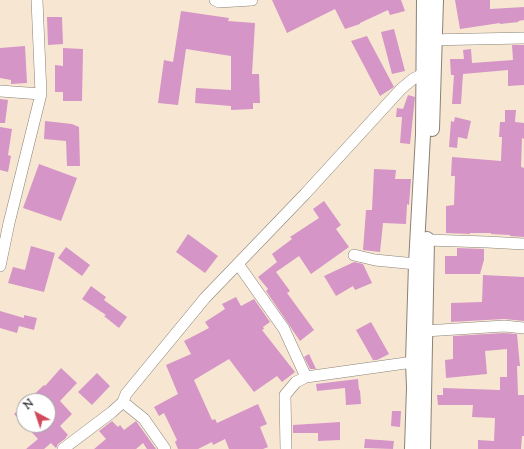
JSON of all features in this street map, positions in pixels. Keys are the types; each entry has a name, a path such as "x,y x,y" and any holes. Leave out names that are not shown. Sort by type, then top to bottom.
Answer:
{"main road":[{"path":"423,449 430,40 424,0"},
{"path":"412,449 416,264 423,135 423,74 436,0"}],"street":[{"path":"0,266 9,222 41,94 37,0"},
{"path":"215,0 219,2 252,0"},
{"path":"430,40 524,38"},
{"path":"63,449 123,402 126,394 204,298 305,194 401,89 413,79 423,74"},
{"path":"0,91 41,94"},
{"path":"427,240 524,244"},
{"path":"354,255 375,260 416,264"},
{"path":"238,264 284,329 306,377"},
{"path":"425,331 504,326 524,328"},
{"path":"286,449 285,395 296,382 306,377 413,362"},
{"path":"123,402 144,419 164,449"}],"building":[{"path":"272,0 401,0 405,11 390,15 388,10 360,24 345,29 335,9 287,33"},
{"path":"455,0 490,0 490,9 524,7 524,20 518,21 519,22 500,23 460,29"},
{"path":"181,11 229,18 228,21 255,23 252,74 259,74 260,103 253,103 253,109 231,110 231,106 195,103 196,88 231,90 231,56 186,49 178,105 158,103 164,60 173,62"},
{"path":"47,17 62,17 63,44 48,45"},
{"path":"394,29 405,71 392,74 381,32"},
{"path":"367,36 394,87 380,96 351,41"},
{"path":"512,45 524,45 524,85 508,86 508,70 463,74 461,104 452,104 454,75 451,75 450,59 464,59 463,50 471,49 472,63 513,60"},
{"path":"25,46 27,83 11,84 11,80 0,78 0,48"},
{"path":"63,48 83,49 82,101 63,101 63,92 55,92 55,65 63,66"},
{"path":"408,95 415,97 410,144 400,143 402,117 396,117 397,108 403,109"},
{"path":"0,99 8,100 5,123 0,123"},
{"path":"505,110 516,110 515,122 524,123 521,167 524,168 524,237 491,233 446,233 446,206 454,205 455,176 451,176 452,157 501,161 502,137 499,137 500,122 505,122"},
{"path":"455,117 471,121 467,139 458,137 457,148 449,147 451,121 454,122"},
{"path":"45,121 72,124 79,127 80,166 67,166 66,141 44,139"},
{"path":"0,127 12,129 8,155 11,156 8,172 0,170"},
{"path":"39,164 77,178 61,221 23,208"},
{"path":"374,169 396,170 395,179 411,179 409,205 407,204 406,224 383,223 380,252 363,250 366,210 372,210"},
{"path":"324,201 341,225 336,229 349,247 311,274 299,256 276,272 290,291 287,293 314,330 300,341 266,291 268,289 258,277 277,262 272,254 292,239 290,237 319,218 313,209"},
{"path":"188,234 218,256 205,273 176,252"},
{"path":"31,246 55,253 44,292 8,283 13,267 25,270"},
{"path":"66,247 90,265 82,276 58,258"},
{"path":"457,248 484,249 484,260 480,274 445,274 445,256 457,256"},
{"path":"354,262 363,264 372,283 355,290 353,286 336,296 324,276"},
{"path":"483,275 524,277 524,321 504,319 451,322 451,303 482,302"},
{"path":"91,286 106,297 104,300 127,317 119,328 104,316 106,315 82,299"},
{"path":"236,297 241,306 254,299 270,322 263,327 264,329 262,330 295,372 282,382 277,376 254,392 229,359 194,380 212,420 215,419 217,423 258,404 267,424 260,427 268,447 263,449 229,449 225,439 213,445 212,442 198,449 178,449 175,442 177,440 164,413 159,416 154,407 178,394 166,365 191,354 184,341 209,328 205,322 225,309 222,304"},
{"path":"0,311 24,318 24,315 37,318 34,330 19,326 17,333 0,328"},
{"path":"371,322 389,354 377,360 373,360 356,330"},
{"path":"504,333 517,334 520,366 517,366 518,395 524,395 524,436 522,436 521,449 478,449 478,440 494,441 495,418 472,417 473,405 438,405 437,395 443,395 443,388 500,390 500,377 507,377 507,349 485,351 487,374 446,378 445,360 453,359 453,336"},
{"path":"309,354 316,369 310,369 304,357"},
{"path":"61,368 77,383 60,401 72,414 60,426 68,435 58,444 56,448 51,443 44,449 26,449 38,439 32,433 56,433 56,393 36,393 44,385 45,386"},
{"path":"97,373 110,386 92,405 78,392"},
{"path":"358,379 361,404 346,405 345,388 317,391 316,384"},
{"path":"392,411 401,411 400,427 391,426"},
{"path":"112,421 118,427 120,425 124,430 136,421 156,449 147,449 143,443 136,449 94,449 106,439 99,431"},
{"path":"340,422 340,440 318,441 318,433 293,433 293,425"},
{"path":"365,439 394,441 393,449 364,448"}]}
